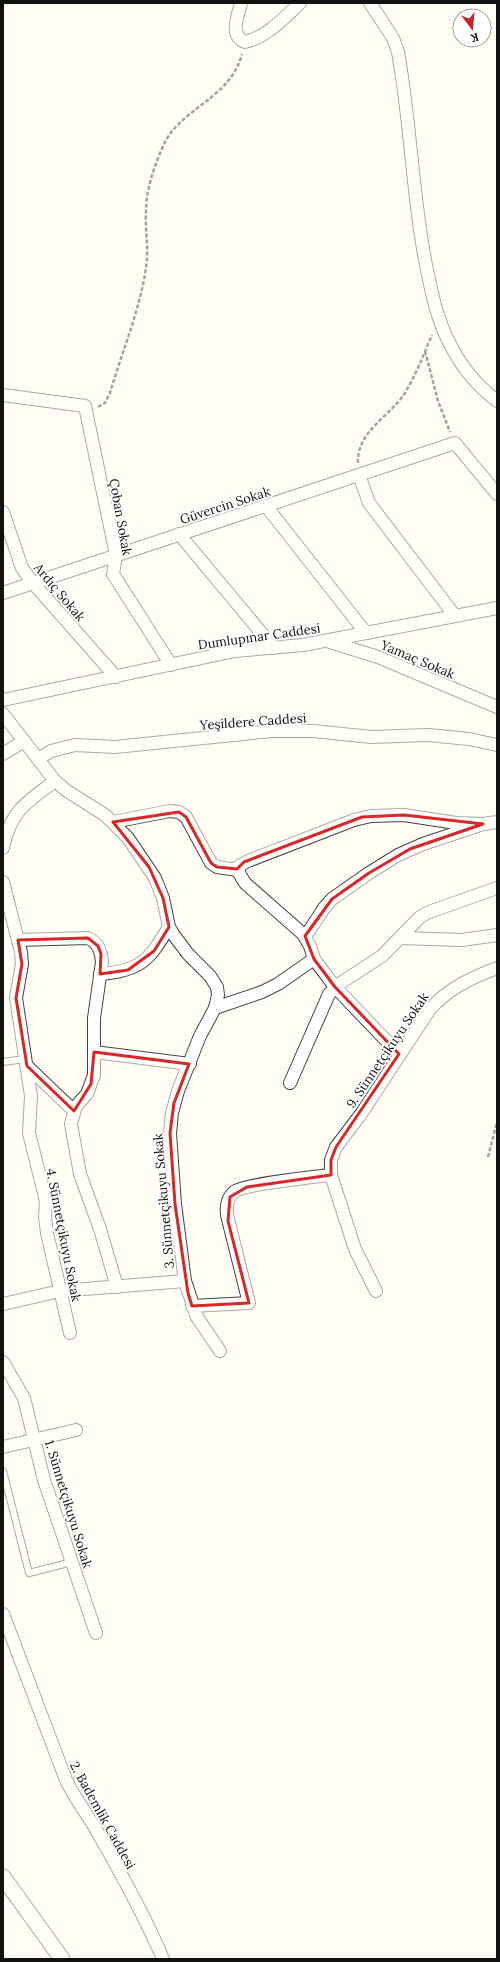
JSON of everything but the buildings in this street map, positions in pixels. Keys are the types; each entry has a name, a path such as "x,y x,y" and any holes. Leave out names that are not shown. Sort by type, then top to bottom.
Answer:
{"street":[{"path":"241,3 236,31 239,38 245,42 260,37 300,3"},
{"path":"370,3 396,44 402,75 422,244 439,318 447,339 461,363 475,381 497,401"},
{"path":"3,395 85,406"},
{"name":"Çoban Sokak","path":"85,406 116,555 113,574 171,665"},
{"path":"455,443 497,494"},
{"name":"Güvercin Sokak","path":"3,593 455,443"},
{"path":"359,475 369,503 455,616"},
{"path":"266,506 366,633"},
{"name":"Ardıç Sokak","path":"3,512 22,568 33,583 116,677"},
{"path":"179,534 274,648"},
{"name":"Dumlupınar Caddesi","path":"3,700 235,651 274,648 326,640 497,608"},
{"name":"Yamaç Sokak","path":"326,640 378,657 497,707"},
{"name":"3. Sünnetçikuyu Sokak","path":"3,714 55,781 67,791 95,808 113,822 140,853 155,878 163,898 169,927 180,944 214,982 218,995 215,1008 200,1036 174,1103 170,1133 175,1204 185,1281 192,1306 202,1328 220,1351"},
{"name":"Yeşildere Caddesi","path":"38,759 51,752 75,745 115,747 272,731 313,731 371,737 428,735 469,739 497,745"},
{"path":"3,754 24,742"},
{"path":"3,848 10,823 16,814 55,781"},
{"path":"113,822 170,811 179,812 186,817 211,863 217,867 238,870"},
{"path":"238,870 244,862 362,817 404,815 456,823 483,824 497,822"},
{"path":"305,937 332,898 369,872 410,850 483,824"},
{"path":"238,870 247,885 305,937 314,959 335,987 400,1054"},
{"name":"4. Sünnetçikuyu Sokak","path":"3,882 5,906 21,952 22,964 16,998 31,1096 30,1140 46,1201 45,1217 47,1233 70,1333"},
{"path":"290,1083 324,1002 335,987 382,956 420,917 429,912 497,888"},
{"path":"100,974 120,972 137,966 154,951 169,927"},
{"path":"401,938 462,940 497,935"},
{"path":"18,940 88,938 98,946 101,954 94,1018 94,1074 87,1094 74,1111 71,1124 80,1174 100,1229 117,1287"},
{"path":"215,1008 267,990 314,959"},
{"name":"9. Sünnetçikuyu Sokak","path":"376,1291 355,1249 331,1175 331,1160 336,1147 361,1114 430,1008 438,999 469,979 497,968"},
{"path":"94,1052 190,1064"},
{"path":"26,1063 74,1111"},
{"path":"192,1306 249,1303 226,1215 227,1202 233,1193 247,1187 331,1175"},
{"path":"3,1304 60,1291 185,1281"},
{"name":"1. Sünnetçikuyu Sokak","path":"3,1362 24,1398 44,1480 96,1633"},
{"path":"3,1447 76,1430"},
{"name":"2. Bademlik Caddesi","path":"3,1614 66,1780 80,1806 98,1832 163,1959"},
{"path":"3,1877 62,1959"}],"lane":[{"path":"3,1062 26,1063"},
{"path":"3,1471 29,1573 72,1562"}],"path":[{"path":"85,406 96,407 105,403 138,302 147,259 146,209 148,190 165,143 173,131 227,83 237,68 245,42"},
{"path":"359,475 358,454 366,436 373,426 402,398 418,368 439,318"},
{"path":"425,351 441,410 455,443"},
{"path":"488,1157 497,1122"}],"highlighted area":[{"path":"179,812 186,817 211,863 217,867 237,869 244,862 362,817 404,815 483,824 410,849 369,873 332,899 305,936 314,959 335,987 399,1054 336,1147 331,1160 331,1175 247,1187 230,1197 228,1221 249,1303 192,1306 188,1293 175,1204 170,1133 174,1103 189,1064 94,1052 91,1084 74,1111 27,1066 16,998 22,964 18,940 88,938 98,946 101,954 100,974 128,970 154,951 169,927 163,898 149,867 113,822"}]}
